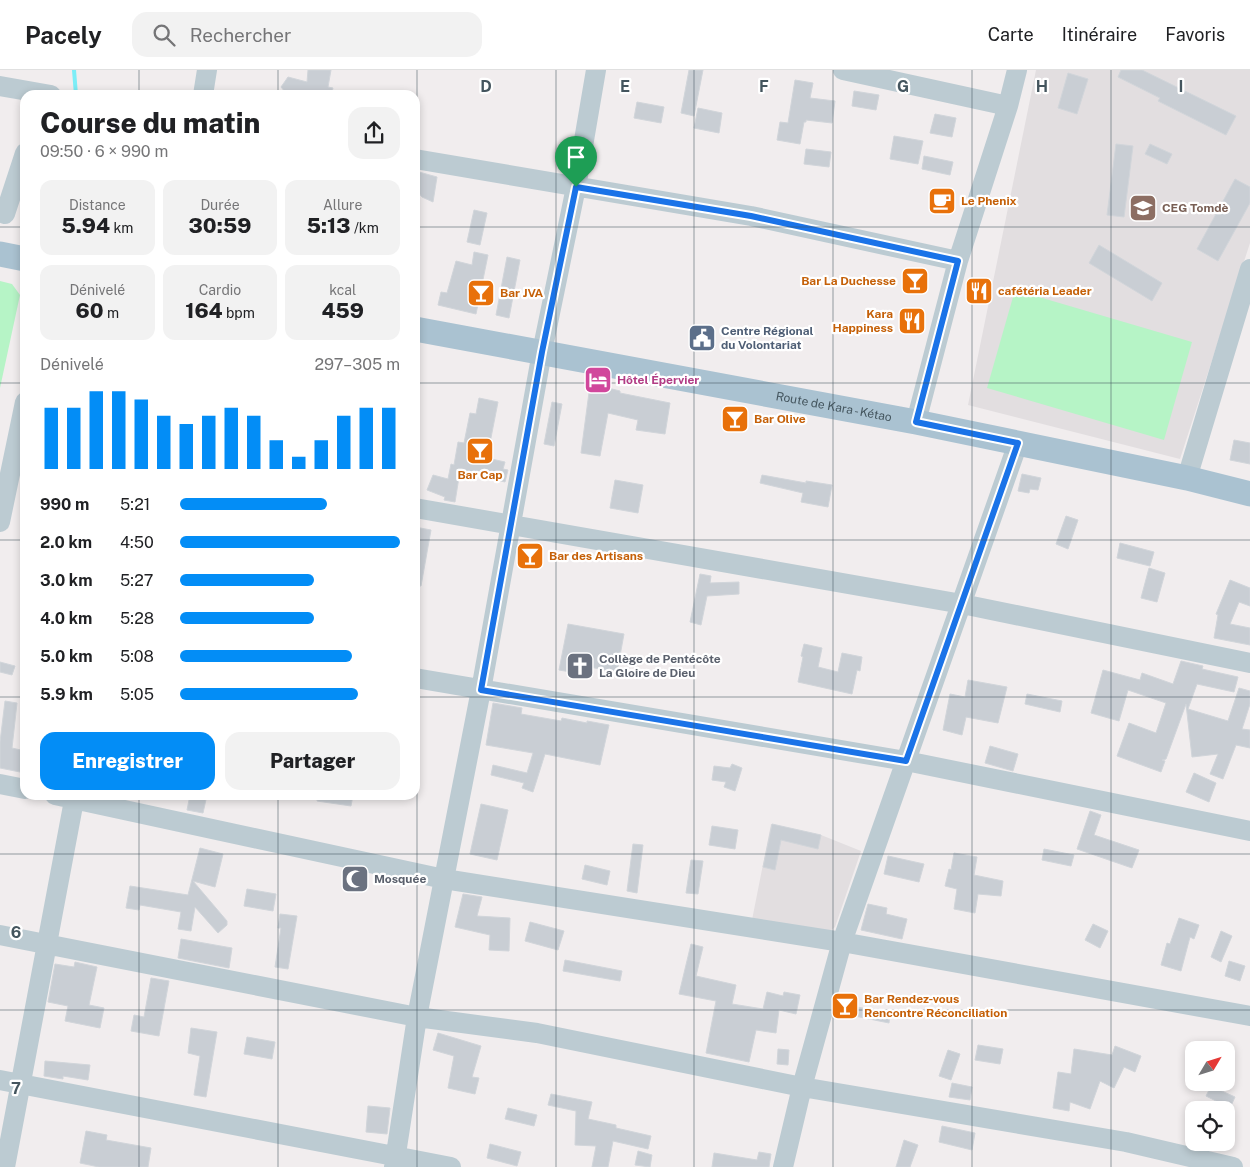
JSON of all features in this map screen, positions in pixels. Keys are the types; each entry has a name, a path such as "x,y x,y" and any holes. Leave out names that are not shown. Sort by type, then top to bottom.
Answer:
{"main road":[{"path":"0,254 20,258"},
{"name":"Route de Kara - Kétao","path":"420,330 916,422 1187,478 1250,494"}],"street":[{"path":"203,90 207,70"},
{"path":"395,1161 417,1017 481,690 542,352 576,187 596,70"},
{"path":"843,70 1008,106"},
{"path":"916,422 958,261 1008,106 1017,70"},
{"path":"0,86 22,90"},
{"path":"420,160 751,216 958,261"},
{"path":"5,214 20,169"},
{"path":"1187,478 1242,324 1250,269"},
{"path":"783,1167 802,1087 842,942 1018,443"},
{"path":"0,522 19,463"},
{"path":"420,509 962,604 1250,663"},
{"path":"420,679 906,761 1250,831"},
{"path":"0,784 20,788"},
{"path":"5,1167 47,944 67,800"},
{"path":"86,800 444,879 842,942 1250,1016"},
{"path":"0,935 417,1017 537,1033 802,1087 1126,1142 1233,1167"},
{"path":"0,1080 395,1161 451,1167"}],"shaded area":[{"name":"CEG Tomdè","path":"1036,70 1250,70 1250,243 1180,459 968,405"},
{"path":"771,824 821,835 861,851 835,927 829,932 752,920"}],"green space":[{"path":"0,281 12,284 20,295 0,388"},
{"path":"1015,290 1192,342 1164,440 987,388"}],"building":[{"path":"308,70 331,70 328,87 333,88 332,90 283,90 281,87 288,77 307,82"},
{"path":"689,70 703,70 694,116 681,113"},
{"path":"1121,70 1142,70 1236,116 1226,135 1158,101 1160,98 1118,77"},
{"path":"1068,73 1088,79 1077,114 1058,108"},
{"path":"795,80 813,83 810,98 835,101 832,123 806,120 800,144 777,140 780,122 788,123"},
{"path":"854,91 879,95 876,110 852,106"},
{"path":"637,102 664,107 661,123 634,118"},
{"path":"698,108 722,113 719,133 694,128"},
{"path":"935,114 956,118 952,137 930,133"},
{"path":"894,136 923,141 918,164 890,159"},
{"path":"1116,144 1133,146 1124,217 1107,215"},
{"path":"1150,144 1172,154 1167,164 1145,154"},
{"path":"806,149 831,152 829,167 804,164"},
{"path":"924,156 953,162 950,175 922,169"},
{"path":"420,172 437,177 433,202 420,195"},
{"path":"1235,179 1250,187 1250,203 1218,261 1197,249"},
{"path":"474,210 487,213 480,245 467,242"},
{"path":"1099,245 1162,283 1152,301 1089,263"},
{"path":"474,252 488,255 476,314 438,305 441,292 447,293 456,261 472,265"},
{"path":"507,257 520,260 509,318 496,315"},
{"path":"590,385 670,403 665,434 636,430 638,420 608,413 600,456 581,453"},
{"path":"479,398 498,402 487,458 505,462 503,469 508,470 505,482 460,471 455,502 444,500 445,497 427,490 433,475 448,479 451,464 454,465 458,442 464,443 470,413 476,414"},
{"path":"552,402 562,404 554,446 544,444"},
{"path":"1234,440 1250,443 1250,464 1230,460"},
{"path":"1022,474 1041,478 1038,490 1030,489 1029,493 1018,491"},
{"path":"762,475 806,483 806,481 832,485 828,507 801,502 803,493 760,483"},
{"path":"615,480 643,485 638,513 610,508"},
{"path":"1066,516 1078,520 1068,549 1056,544"},
{"path":"420,528 431,530 420,586"},
{"path":"1120,543 1154,552 1150,566 1117,558"},
{"path":"1149,568 1165,573 1157,602 1141,598"},
{"path":"700,574 711,576 710,583 739,582 739,594 707,596 701,625 690,622"},
{"path":"1230,580 1250,588 1250,606 1239,602 1230,624 1250,628 1250,645 1214,638 1218,615 1216,614"},
{"path":"568,624 624,634 617,672 589,667 588,675 559,670"},
{"path":"804,644 822,648 818,667 838,672 842,653 862,657 860,671 857,670 852,694 798,682"},
{"path":"1181,661 1203,666 1202,669 1238,677 1234,692 1197,684 1188,709 1228,721 1239,688 1250,691 1250,704 1242,729 1250,730 1250,748 1236,745 1223,779 1210,774 1218,754 1192,757 1186,704 1166,759 1162,760 1165,761 1161,772 1117,756 1129,723 1156,733 1166,703 1128,690 1119,721 1091,713 1103,670 1140,680 1142,673 1173,684"},
{"path":"0,662 15,666 12,675 0,672"},
{"path":"968,680 1007,687 998,723 966,717 962,735 943,730 950,694 965,697"},
{"path":"1027,694 1062,701 1060,712 1025,704"},
{"path":"5,701 17,703 12,748 20,750 20,772 0,768 0,742"},
{"path":"493,703 522,708 521,714 561,721 562,718 609,725 600,765 545,754 533,792 522,788 524,783 491,775 493,765 527,773 533,753 486,745"},
{"path":"990,746 1018,754 1013,771 985,763"},
{"path":"732,764 742,768 735,791 724,787 726,782 712,780 714,766 730,768"},
{"path":"1194,773 1216,783 1209,802 1186,792"},
{"path":"189,800 206,800 203,813 187,810"},
{"path":"317,800 352,800 351,806"},
{"path":"481,804 508,810 497,860 470,854"},
{"path":"1090,811 1101,815 1094,835 1139,850 1132,868 1077,849"},
{"path":"772,824 821,835 818,849 781,840 775,870 763,867"},
{"path":"712,826 738,830 735,849 709,845"},
{"path":"633,844 643,845 637,893 627,891"},
{"path":"200,848 223,854 215,887 193,881 227,921 227,925 218,933 195,907 191,931 178,929 181,912 140,905 139,910 126,908 130,886 188,895"},
{"path":"1044,849 1074,855 1071,866 1042,860"},
{"path":"954,853 977,857 974,875 1003,881 1001,896 978,894 975,913 954,909 957,889 945,886 949,869 951,870"},
{"path":"888,856 924,864 919,882 884,874"},
{"path":"691,860 703,861 698,894 686,893"},
{"path":"585,865 610,871 607,885 582,879"},
{"path":"247,889 276,894 273,911 244,906"},
{"path":"463,894 482,897 477,916 510,918 509,951 489,950 490,935 455,927"},
{"path":"868,904 887,908 886,914 907,919 902,939 861,930"},
{"path":"280,914 297,916 288,969 275,967 281,928 278,928"},
{"path":"1179,918 1199,925 1194,939 1190,937 1181,971 1161,965 1167,943 1170,944"},
{"path":"530,922 564,931 558,950 525,941"},
{"path":"1093,924 1108,931 1100,948 1085,940"},
{"path":"1221,931 1232,936 1221,962 1211,957"},
{"path":"181,939 232,948 229,968 178,958"},
{"path":"691,944 703,947 696,976 736,985 732,1004 763,1009 767,992 783,996 784,992 800,995 796,1014 779,1010 776,1033 756,1030 749,1062 706,1053 716,1001 679,994"},
{"path":"565,960 622,971 620,981 563,971"},
{"path":"1229,961 1245,966 1240,981 1225,976"},
{"path":"75,962 97,967 89,1005 104,1008 100,1028 65,1021 68,1006 48,1002 55,964 74,967"},
{"path":"151,978 169,981 159,1036 131,1031 134,1015 144,1017"},
{"path":"838,1001 857,1005 857,1007 890,1013 889,1023 835,1012"},
{"path":"191,1028 217,1032 206,1097 194,1095 200,1056 188,1053"},
{"path":"438,1033 481,1046 472,1077 479,1078 475,1094 448,1088 454,1056 433,1050"},
{"path":"247,1037 275,1042 272,1059 244,1054"},
{"path":"978,1045 1003,1049 1000,1064 975,1060"},
{"path":"1115,1046 1141,1056 1135,1072 1124,1067 1114,1088 1100,1081 1090,1109 1070,1102 1069,1111 1053,1108 1058,1072 1071,1074 1074,1049 1112,1055"},
{"path":"778,1049 789,1050 788,1065 777,1064"},
{"path":"948,1050 960,1054 951,1080 939,1076"},
{"path":"45,1061 90,1065 88,1080 63,1076 63,1079 44,1076"},
{"path":"952,1083 972,1087 970,1100 949,1097"},
{"path":"1208,1091 1222,1091 1235,1097 1233,1101 1216,1101 1206,1096"},
{"path":"551,1094 592,1102 588,1119 616,1125 616,1128 651,1136 648,1149 613,1141 608,1167 592,1167 596,1146 575,1145 576,1111 548,1105"},
{"path":"368,1106 390,1108 387,1134 366,1132"},
{"path":"508,1108 537,1115 534,1126 505,1119"},
{"path":"942,1126 975,1133 972,1150 939,1142"},
{"path":"86,1131 107,1135 106,1140 151,1148 148,1167 99,1167 80,1163"},
{"path":"904,1140 918,1145 910,1167 896,1167"},
{"path":"490,1144 521,1152 517,1166 487,1158"},
{"path":"638,1151 652,1155 650,1167 635,1165"},
{"path":"759,1152 771,1154 769,1167 712,1167 714,1153 757,1160"}],"waterway":[{"path":"74,70 76,90"}],"place":[{"name":"Le Phenix","path":"942,201"},
{"name":"CEG Tomdè","path":"1143,208"},
{"name":"Bar La Duchesse","path":"915,281"},
{"name":"cafétéria Leader","path":"979,291"},
{"name":"Bar JVA","path":"481,293"},
{"name":"Kara Happiness","path":"912,321"},
{"name":"Centre Régional du Volontariat","path":"702,338"},
{"name":"Hôtel Épervier","path":"598,380"},
{"name":"Bar Olive","path":"735,419"},
{"name":"Bar Cap","path":"480,451"},
{"name":"Bar des Artisans","path":"530,556"},
{"name":"Collège de Pentécôte La Gloire de Dieu","path":"580,666"},
{"name":"Mosquée","path":"355,879"},
{"name":"Bar Rendez-vous Rencontre Réconciliation","path":"845,1006"}],"route":[{"path":"576,187 751,216 958,261 916,422 1018,443 906,761 481,690 542,352 576,187"}]}
